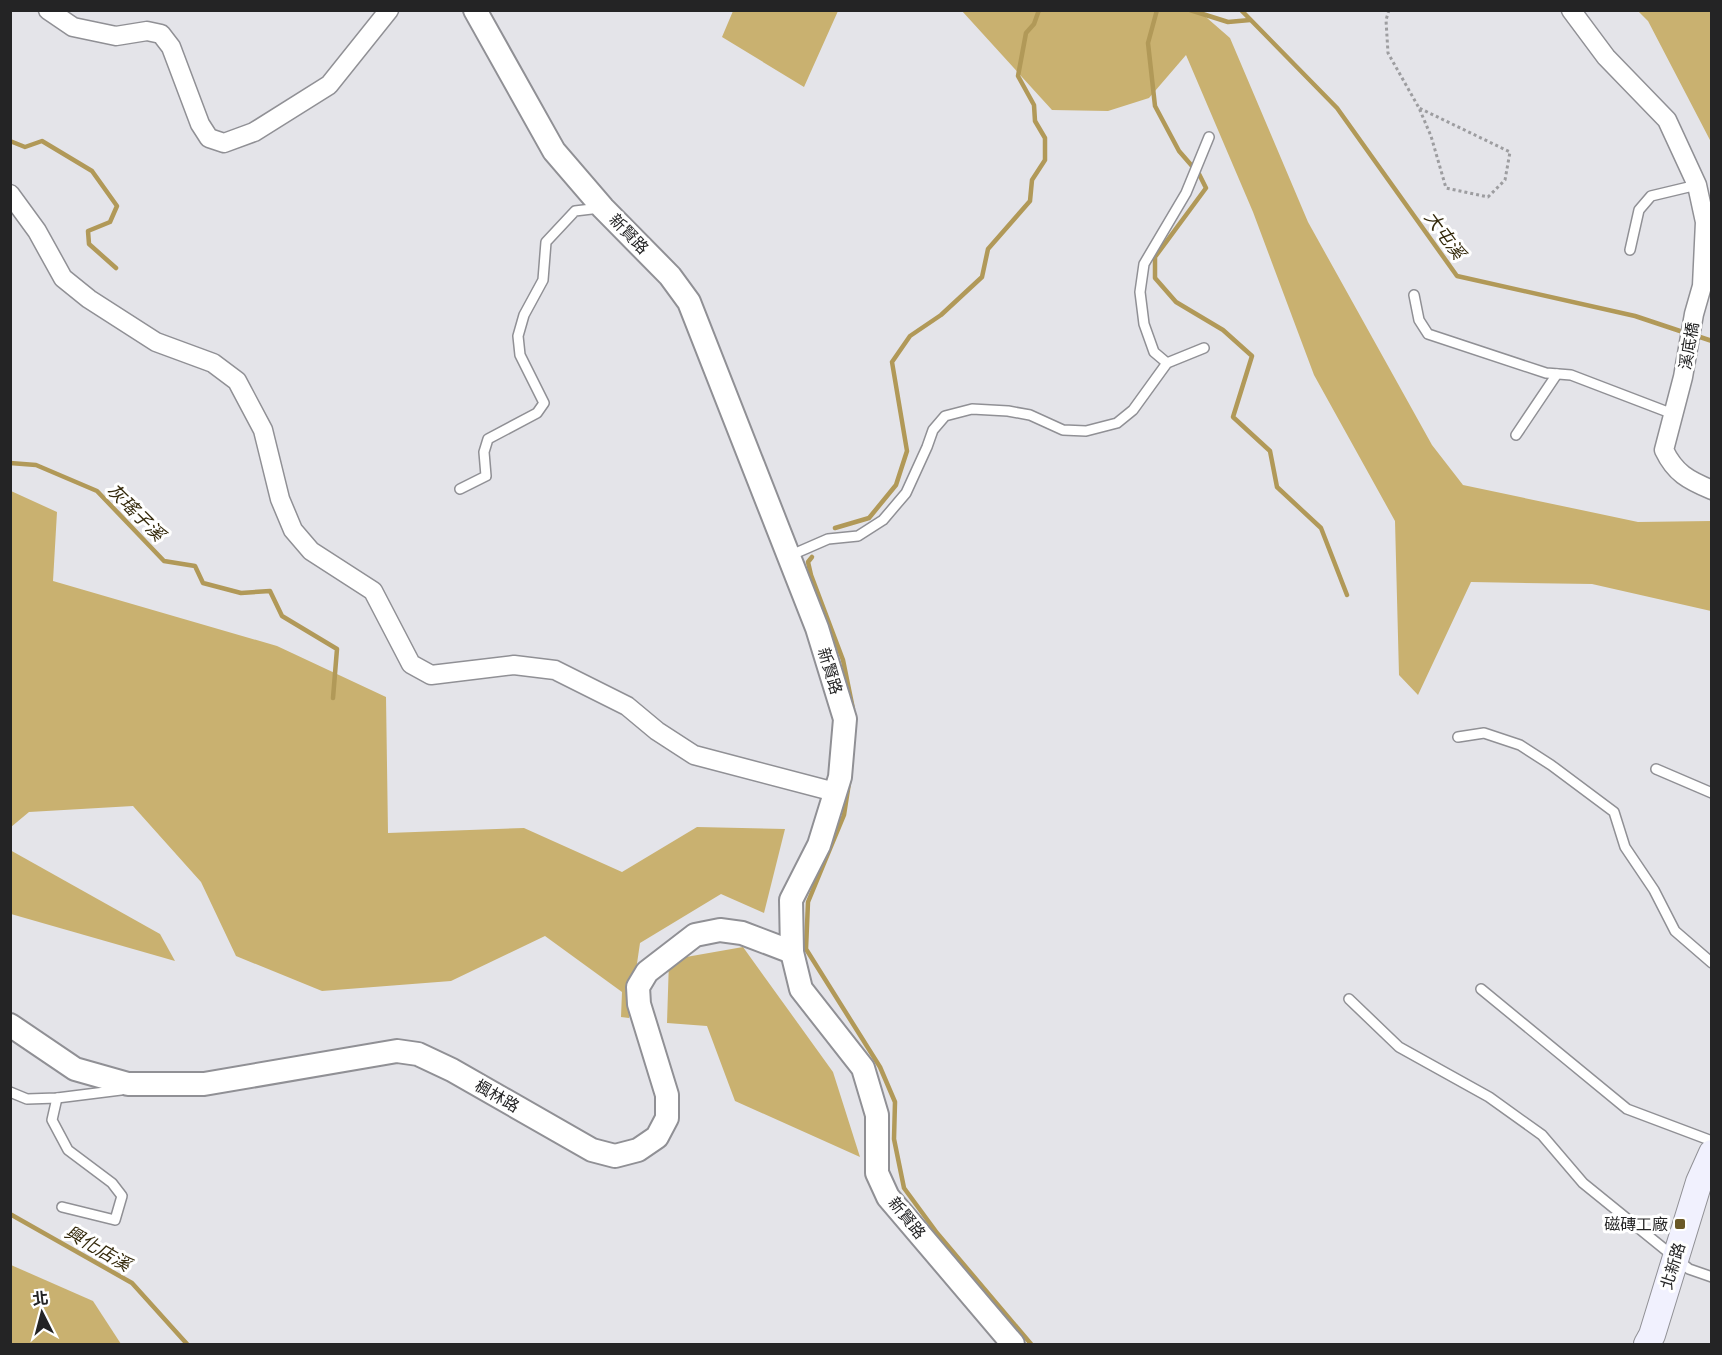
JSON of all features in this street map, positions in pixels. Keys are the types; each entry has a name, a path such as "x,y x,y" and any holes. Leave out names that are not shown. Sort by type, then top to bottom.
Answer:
{"main road":[{"name":"北新路","path":"1647,1344 1652,1335 1675,1256 1710,1170"}],"street":[{"path":"48,10 73,27 116,36 147,31 161,34 171,47 200,124 209,138 224,143 254,132 329,85 389,10"},
{"name":"新賢路","path":"475,10 554,152 603,208 669,276 689,302 817,628 845,719 840,777 836,792 819,844 791,900 792,952 801,989 863,1068 877,1115 877,1173 888,1197 1013,1344"},
{"name":"溪底橋","path":"1571,10 1606,57 1667,120 1697,185 1705,222 1702,286 1694,314 1683,377 1664,450 1671,465 1683,476 1712,490"},
{"path":"10,194 37,231 63,278 88,299 156,342 213,363 237,381 263,430 280,499 293,530 311,551 373,591 411,664 431,675 514,665 555,670 627,706 657,731 694,755 836,792"},
{"name":"楓林路","path":"10,1025 75,1069 128,1084 204,1084 397,1051 418,1054 452,1070 592,1150 615,1156 638,1150 657,1137 667,1118 667,1095 639,1004 638,987 647,972 695,935 720,930 741,933 792,952"}],"lane":[{"path":"1167,363 1154,352 1144,324 1140,292 1144,264 1186,193 1209,137"},
{"path":"1630,250 1639,210 1651,196 1697,185"},
{"path":"460,489 486,476 484,452 488,439 537,413 544,403 520,355 518,336 524,315 543,280 546,242 575,211 603,208"},
{"path":"1414,296 1419,320 1428,334 1546,373 1571,375 1673,414"},
{"path":"789,556 828,538 858,536 883,520 906,493 933,430 945,416 972,409 1008,411 1030,415 1063,430 1086,431 1117,423 1133,410 1167,363 1204,348"},
{"path":"1516,435 1557,374"},
{"path":"1458,737 1485,733 1520,745 1614,812 1625,847 1654,890 1675,932 1712,963"},
{"path":"1656,769 1712,793"},
{"path":"1481,989 1627,1109 1712,1141"},
{"path":"1349,999 1399,1047 1489,1097 1542,1136 1583,1183 1689,1269 1712,1277"},
{"path":"10,1092 27,1099 57,1098 159,1084"},
{"path":"57,1098 52,1120 68,1150 112,1183 122,1196 116,1220 62,1206"}],"path":[{"path":"1389,10 1386,20 1389,52 1431,136 1446,188 1488,197 1504,180 1510,152 1419,108"}],"shaded area":[{"path":"733,10 838,11 804,87 722,37"},
{"path":"962,11 1199,11 1230,38 1308,222 1432,445 1463,485 1638,522 1711,521 1711,611 1592,584 1471,582 1418,695 1399,675 1395,521 1314,375 1253,212 1186,55 1149,98 1108,111 1052,110"},
{"path":"1638,11 1711,11 1711,142 1648,21"},
{"path":"11,491 57,512 53,581 277,646 386,697 388,833 524,828 622,872 697,827 785,829 764,913 721,894 640,943 629,1018 621,1017 622,992 545,936 451,981 322,991 236,956 201,882 133,806 29,812 11,827"},
{"path":"10,850 160,934 175,961 11,914"},
{"path":"743,947 833,1072 860,1157 735,1101 707,1026 667,1023 669,960"},
{"path":"11,1265 93,1301 121,1344 11,1344"}],"waterway":[{"path":"835,528 869,518 896,485 907,451 892,362 910,336 941,315 982,277 988,249 1030,201 1032,180 1045,160 1045,138 1035,121 1034,105 1018,76 1026,33 1034,24 1039,10"},
{"path":"1157,10 1148,43 1155,106 1179,151 1199,174 1206,188 1155,257 1155,278 1176,302 1223,330 1252,356 1233,417 1270,451 1277,487 1321,528 1347,595"},
{"path":"1190,10 1228,22 1250,20"},
{"name":"大屯溪","path":"1241,10 1337,108 1457,276 1635,316 1686,333"},
{"path":"10,141 25,147 42,141 92,171 117,206 110,222 88,231 89,244 116,268"},
{"name":"大屯溪","path":"1694,335 1712,341"},
{"name":"灰瑤子溪","path":"10,463 36,465 97,491 164,561 195,566 203,583 241,593 270,591 282,616 337,649 333,698"},
{"path":"812,557 808,562 811,575 843,660 853,709"},
{"path":"849,783 844,815 808,902 806,949 880,1067 895,1102 894,1139 904,1188 937,1233 1031,1344"},
{"name":"興化店溪","path":"10,1214 132,1283 187,1344"}],"place":[{"name":"磁磚工廠","path":"1680,1224"}]}
